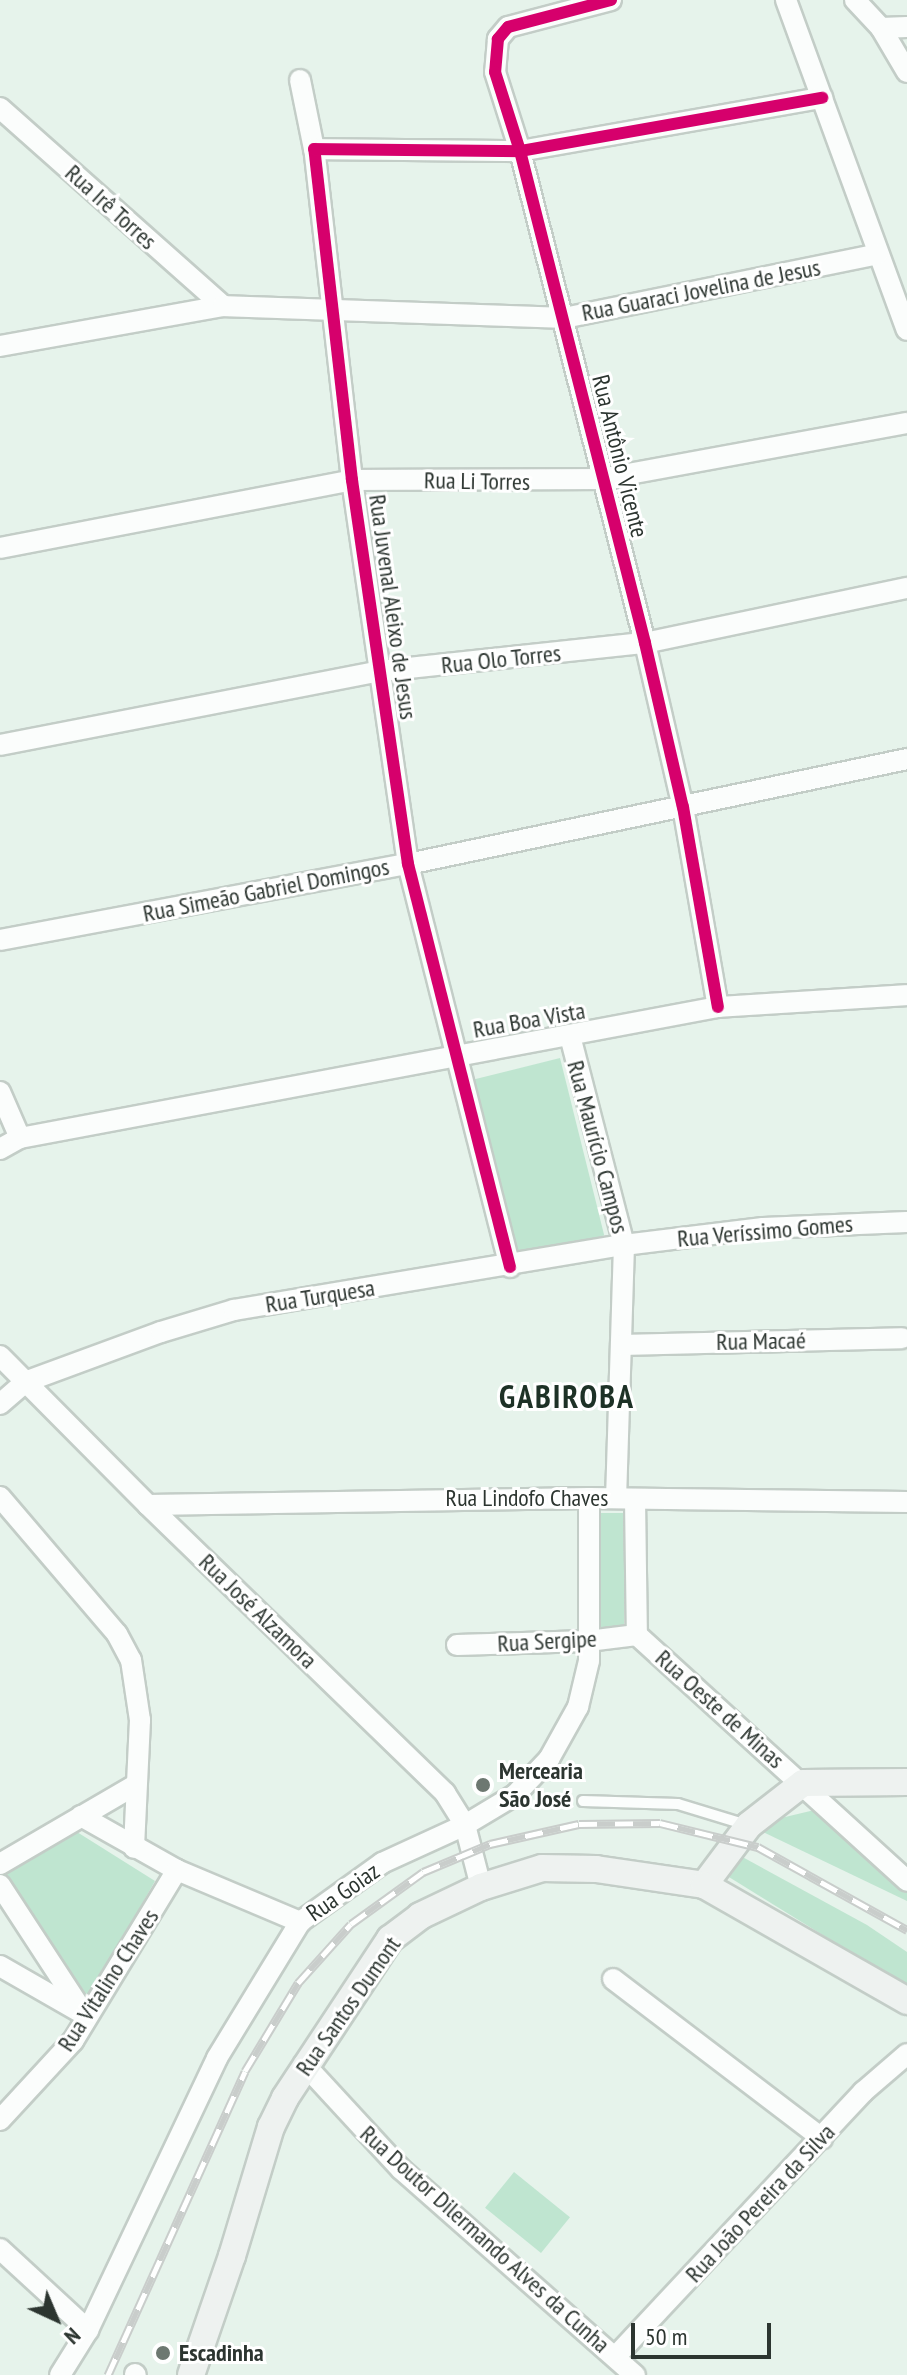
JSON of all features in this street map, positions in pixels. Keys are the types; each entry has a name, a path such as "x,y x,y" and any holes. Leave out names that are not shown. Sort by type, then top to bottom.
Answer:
{"main road":[{"path":"704,1885 749,1825 803,1783 907,1782"},
{"name":"Rua Santos Dumont","path":"191,2375 232,2256 271,2127 304,2064 390,1939 420,1916 481,1887 542,1868 596,1869 704,1885 907,2001"}],"street":[{"name":"Rua Antônio Vicente","path":"611,0 508,27 498,39 495,72 520,151 564,318 601,479 645,643 683,807 718,1007"},
{"path":"786,0 907,330"},
{"path":"855,0 881,28 907,72"},
{"path":"881,28 907,27"},
{"name":"Rua Juvenal Aleixo de Jesus","path":"300,80 314,149 352,480 408,864 510,1267"},
{"path":"314,149 520,151 822,98"},
{"name":"Rua Irê Torres","path":"0,108 223,306"},
{"name":"Rua Guaraci Jovelina de Jesus","path":"0,346 223,306 564,318 878,254"},
{"name":"Rua Li Torres","path":"0,548 352,480 601,479 907,423"},
{"name":"Rua Olo Torres","path":"0,745 381,671 645,643 907,588"},
{"name":"Rua Simeão Gabriel Domingos","path":"0,940 408,864 907,759"},
{"name":"Rua Boa Vista","path":"0,1149 20,1138 718,1007 907,995"},
{"name":"Rua Maurício Campos","path":"570,1036 624,1245 621,1345 626,1498 637,1635"},
{"path":"0,1092 20,1138"},
{"name":"Rua Veríssimo Gomes","path":"624,1245 763,1228 907,1222"},
{"name":"Rua Turquesa","path":"25,1382 161,1332 234,1310 510,1267 624,1245"},
{"name":"Rua Macaé","path":"621,1345 902,1338"},
{"name":"Rua José Alzamora","path":"0,1356 148,1505 445,1793 465,1825 481,1887"},
{"path":"0,1404 25,1382"},
{"path":"0,1497 117,1634 131,1660 140,1720 134,1848"},
{"name":"Rua Lindofo Chaves","path":"148,1505 589,1498 907,1502"},
{"name":"Rua Goiaz","path":"60,2375 88,2330 217,2058 300,1922 382,1863 465,1825 515,1795 549,1759 578,1707 589,1661 589,1498"},
{"name":"Rua Sergipe","path":"457,1645 588,1641 637,1635"},
{"name":"Rua Oeste de Minas","path":"637,1635 907,1881"},
{"path":"0,1864 135,1785"},
{"path":"81,1816 177,1870 300,1922"},
{"name":"Rua Vitalino Chaves","path":"0,2120 73,2041 177,1870"},
{"path":"0,1885 87,2015"},
{"path":"0,1966 87,2015"},
{"path":"613,1979 822,2138"},
{"name":"Rua João Pereira da Silva","path":"616,2356 863,2092 907,2054"},
{"name":"Rua Doutor Dilermando Alves da Cunha","path":"304,2064 401,2169 635,2375"},
{"path":"0,2249 88,2330"}],"lane":[{"path":"583,1801 678,1804 749,1825"}],"green space":[{"path":"560,1058 604,1236 518,1257 474,1080"},
{"path":"596,1513 624,1513 624,1633 596,1633"},
{"path":"827,1807 907,1888 907,1901 763,1832 781,1818"},
{"path":"77,1832 155,1881 86,2003 6,1873"},
{"path":"737,1854 867,1925 907,1952 907,1987 716,1869"},
{"path":"514,2172 570,2217 541,2253 485,2208"}],"railway":[{"path":"108,2375 245,2071 298,1983 351,1924 423,1872 490,1844 579,1824 660,1823 758,1847 907,1930"}],"cycle path":[{"path":"611,0 508,27 498,39 495,72 520,151 645,643 683,807 718,1007"},
{"path":"510,1267 408,864 352,480 314,149 520,151 822,98"}],"place":[{"name":"Mercearia São José","path":"483,1785"},
{"name":"Escadinha","path":"163,2353"}],"district":[{"name":"GABIROBA","path":"567,1396"}]}
